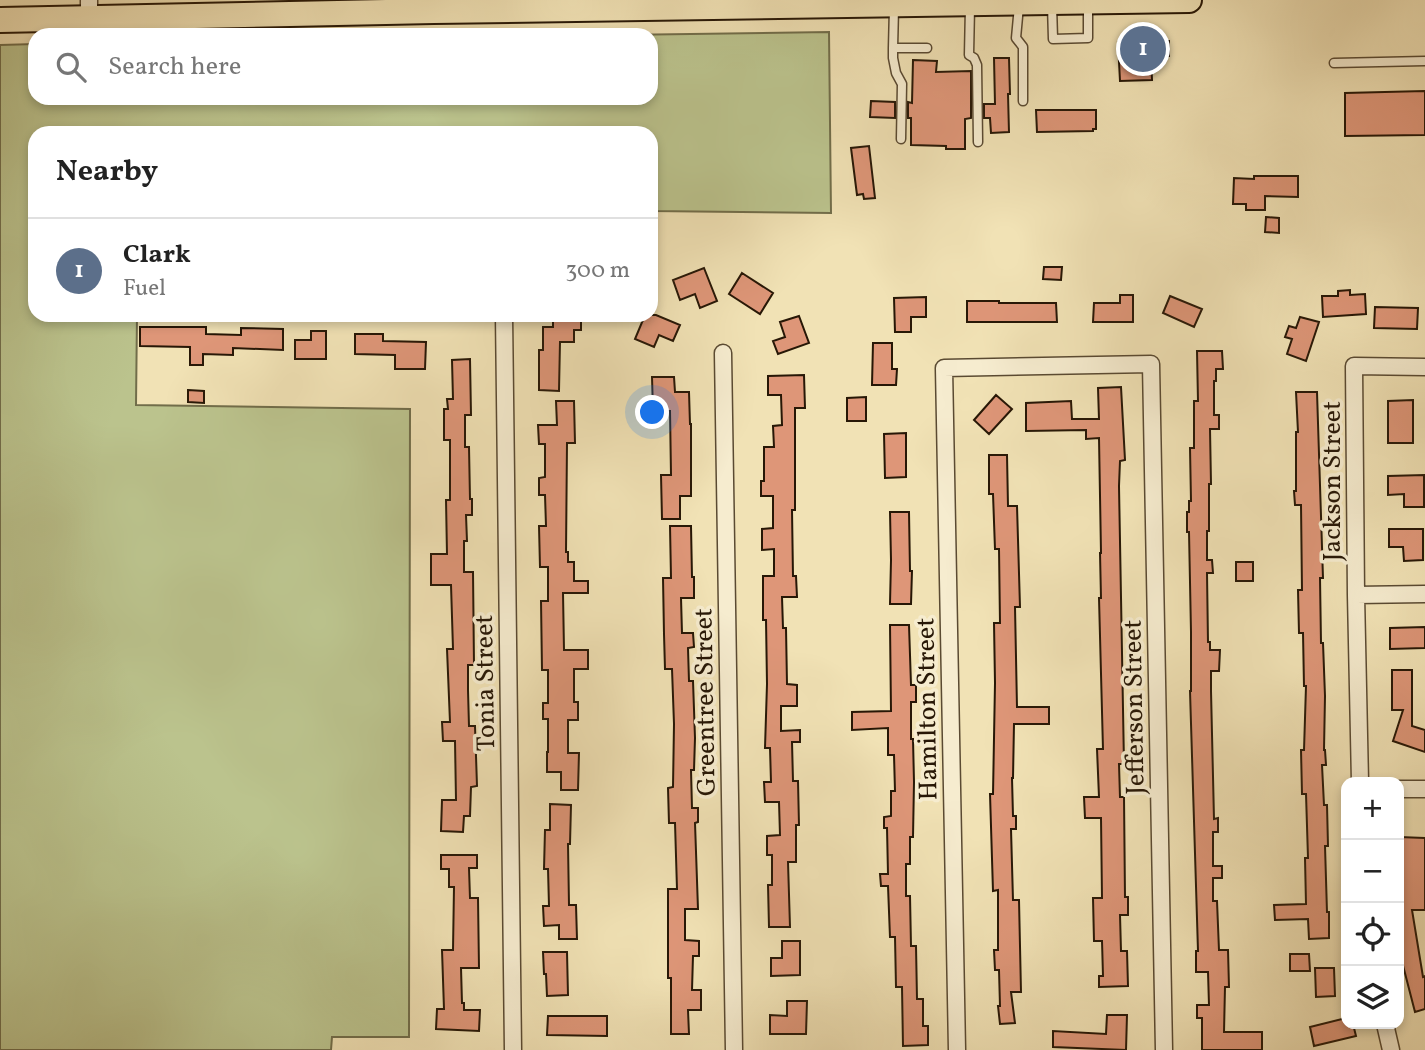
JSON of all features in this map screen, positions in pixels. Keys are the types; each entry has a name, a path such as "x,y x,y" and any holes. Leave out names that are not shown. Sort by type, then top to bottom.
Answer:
{"main road":[{"path":"0,20 89,9 762,3 894,5 1189,0"}],"street":[{"name":"Tonia Street","path":"504,322 513,1050"},
{"name":"Greentree Street","path":"723,353 734,1050"},
{"name":"Hamilton Street","path":"957,1050 944,368 1151,364"},
{"name":"Jefferson Street","path":"1151,364 1164,1050"},
{"name":"Jackson Street","path":"1360,777 1354,366 1425,368"},
{"name":"Jackson Street","path":"1356,595 1425,594"},
{"path":"1404,789 1425,789"},
{"path":"1386,1029 1391,1050"}],"lane":[{"path":"1052,2 1053,39 1088,38 1088,2"},
{"path":"1020,3 1016,38 1023,47 1023,101"},
{"path":"970,4 969,55 977,65 978,142"},
{"path":"894,5 893,48 896,73 902,84 901,139"},
{"path":"893,48 927,48"},
{"path":"1335,63 1425,61"}],"green space":[{"path":"829,32 831,213 658,211 658,126 28,126 28,322 137,322 136,405 410,409 409,1037 332,1037 331,1050 0,1050 0,45 28,44 28,105 658,105 658,34"}],"building":[{"path":"1169,41 1169,56 1151,57 1152,80 1120,81 1118,42"},
{"path":"994,58 1009,58 1009,132 991,133 990,118 984,118 984,104 995,104"},
{"path":"913,60 937,61 936,72 971,71 971,118 965,119 965,149 911,145 908,102 912,103"},
{"path":"1425,91 1425,135 1345,136 1345,93"},
{"path":"871,101 895,102 895,118 870,117"},
{"path":"1036,110 1096,110 1096,129 1037,132"},
{"path":"869,146 875,198 864,199 863,194 857,195 851,148"},
{"path":"1254,176 1298,176 1298,197 1265,196 1265,210 1246,210 1246,204 1233,204 1234,178 1254,179"},
{"path":"1266,217 1279,218 1279,233 1265,232"},
{"path":"1044,267 1062,267 1061,280 1043,279"},
{"path":"704,268 717,301 700,308 695,294 680,300 673,280"},
{"path":"742,273 773,293 760,314 729,294"},
{"path":"1350,290 1350,295 1365,294 1366,314 1323,317 1322,296 1338,296 1338,291"},
{"path":"1120,295 1133,295 1133,322 1093,322 1094,303 1120,303"},
{"path":"1170,296 1202,309 1194,327 1163,313"},
{"path":"926,297 926,317 911,317 911,332 895,332 894,298"},
{"path":"967,301 1056,303 1057,322 967,322"},
{"path":"1375,307 1418,308 1417,329 1374,328"},
{"path":"658,316 680,325 673,341 659,335 654,347 635,339 642,322 658,322"},
{"path":"799,316 809,343 778,354 773,341 785,337 780,322"},
{"path":"1300,317 1319,322 1306,361 1287,354 1292,339 1285,337 1289,326 1296,328"},
{"path":"553,322 581,322 581,330 574,330 574,342 560,342 559,391 539,390 539,350 543,350 543,327 553,327"},
{"path":"140,327 206,327 206,334 241,335 241,328 283,329 283,350 233,348 233,355 203,354 203,365 190,365 190,347 140,346"},
{"path":"311,331 326,331 326,359 295,359 295,340 311,340"},
{"path":"355,334 383,334 383,341 426,342 425,369 395,369 395,355 355,354"},
{"path":"873,343 892,343 892,369 897,369 896,385 872,385"},
{"path":"1197,351 1222,351 1223,369 1216,369 1214,381 1214,415 1219,415 1219,429 1210,429 1211,484 1207,560 1212,560 1213,573 1207,573 1208,642 1210,650 1220,650 1219,671 1211,671 1214,819 1218,818 1218,832 1213,832 1213,866 1222,866 1222,878 1213,878 1213,901 1217,901 1219,950 1228,950 1229,987 1225,987 1224,1032 1262,1032 1262,1050 1202,1050 1202,1018 1197,1018 1197,1005 1209,1005 1208,972 1196,972 1198,951 1187,532 1187,512 1191,501 1190,448 1194,448 1194,401 1198,401"},
{"path":"470,359 471,415 465,415 465,447 469,447 472,515 466,515 464,572 473,572 474,665 468,665 468,690 469,726 475,726 477,786 471,787 470,816 464,816 463,832 441,831 442,800 456,800 455,741 443,741 442,722 450,722 447,649 453,649 451,585 431,585 431,554 447,554 446,500 450,500 450,440 444,440 444,409 448,409 447,399 453,399 452,360"},
{"path":"804,375 805,408 795,408 795,510 792,510 793,576 796,576 797,597 782,597 783,628 786,628 787,684 797,685 797,706 781,706 781,731 800,730 800,742 792,742 793,781 798,781 799,825 796,825 796,862 788,862 790,927 769,927 768,885 772,885 772,855 767,855 767,836 780,835 779,802 765,802 764,782 771,782 770,748 765,748 767,684 763,576 774,576 774,549 762,550 762,529 773,528 773,496 761,496 761,481 764,481 764,447 774,447 773,426 782,425 781,395 768,395 768,376"},
{"path":"652,377 674,377 675,392 689,392 691,496 680,496 680,519 662,519 661,475 671,475 670,411 653,411"},
{"path":"1121,387 1125,460 1120,461 1119,486 1124,764 1119,764 1120,797 1124,797 1125,897 1128,897 1128,915 1120,915 1121,951 1127,951 1128,986 1099,987 1099,976 1103,976 1102,941 1094,941 1093,898 1102,898 1101,818 1085,818 1084,797 1099,797 1097,749 1103,749 1099,438 1086,439 1086,430 1026,431 1026,403 1071,401 1072,419 1099,419 1098,388"},
{"path":"188,390 204,391 204,403 188,402"},
{"path":"1296,392 1317,392 1323,578 1320,578 1321,643 1326,765 1322,765 1324,805 1327,805 1328,846 1325,846 1329,938 1309,939 1308,919 1275,920 1274,905 1306,904 1305,858 1308,858 1306,794 1302,794 1301,750 1304,750 1306,686 1303,633 1299,633 1298,590 1302,590 1301,505 1295,505 1294,491 1298,432"},
{"path":"996,395 1012,409 989,434 974,420"},
{"path":"866,397 866,421 847,421 847,398"},
{"path":"1413,400 1413,443 1388,443 1388,401"},
{"path":"556,401 574,401 575,443 567,443 566,552 568,562 574,562 574,581 588,581 588,593 563,593 564,650 588,650 588,669 574,669 574,702 578,702 578,720 568,720 568,753 579,753 578,790 561,790 561,772 547,772 548,719 543,719 543,703 548,703 548,670 542,670 541,601 548,601 548,567 540,567 539,526 546,526 545,495 539,495 539,478 545,477 545,444 539,444 538,425 557,425"},
{"path":"906,433 906,477 885,478 884,434"},
{"path":"989,455 1007,455 1008,506 1017,506 1020,607 1015,607 1017,707 1049,707 1049,724 1014,724 1012,778 1016,829 1011,829 1013,900 1019,900 1021,992 1011,992 1015,1023 1000,1024 999,970 995,970 994,950 998,950 998,890 993,891 990,794 993,794 994,623 1000,623 999,549 995,549 993,494 989,494"},
{"path":"1424,475 1424,507 1404,507 1404,494 1388,495 1388,476"},
{"path":"890,512 909,512 911,604 890,604"},
{"path":"670,526 691,526 694,577 694,598 681,598 682,633 693,633 694,647 688,648 689,681 693,681 695,738 694,770 691,770 692,808 698,808 698,822 695,823 698,909 685,909 685,940 699,941 699,956 693,956 692,990 701,990 701,1010 688,1010 689,1034 671,1034 671,978 668,978 668,889 677,889 675,823 669,823 668,788 673,787 672,669 665,669 664,634 663,578 671,578"},
{"path":"1389,529 1423,529 1423,560 1404,561 1403,547 1389,547"},
{"path":"1236,562 1253,562 1253,581 1236,581"},
{"path":"890,625 909,625 911,685 916,685 916,702 911,702 913,837 910,837 910,864 906,864 906,896 910,896 911,946 916,946 917,999 923,999 923,1026 928,1026 928,1045 903,1046 902,987 896,987 895,937 890,937 888,886 881,886 880,874 888,874 887,828 884,828 884,817 891,816 891,791 895,791 894,755 888,755 888,728 852,730 852,712 891,711"},
{"path":"1425,627 1425,648 1390,649 1390,628"},
{"path":"1392,670 1412,670 1412,726 1425,730 1425,752 1393,741 1403,710 1392,710"},
{"path":"550,804 571,805 568,844 569,905 576,905 577,939 559,939 559,925 544,926 543,906 549,906 548,869 544,869 545,830 550,830"},
{"path":"1404,837 1425,838 1425,910 1412,910 1423,977 1425,976 1425,1009 1415,1012 1404,969"},
{"path":"441,855 477,855 477,868 469,868 470,898 478,898 479,968 461,968 464,1010 480,1010 479,1031 436,1029 437,1009 444,1009 442,950 453,950 454,887 449,887 449,869 441,869"},
{"path":"782,941 800,941 800,975 771,976 771,958 782,958"},
{"path":"543,952 567,952 568,995 547,996"},
{"path":"1290,954 1309,954 1310,971 1290,971"},
{"path":"1315,968 1334,968 1335,996 1316,997"},
{"path":"787,1001 807,1001 806,1034 770,1034 770,1015 787,1016"},
{"path":"1107,1015 1127,1015 1126,1050 1053,1047 1053,1031 1106,1034"},
{"path":"548,1016 607,1016 607,1036 547,1035"},
{"path":"1341,1019 1341,1029 1354,1029 1356,1036 1314,1046 1310,1027"}],"place":[{"name":"Clark","path":"1143,49"}]}
